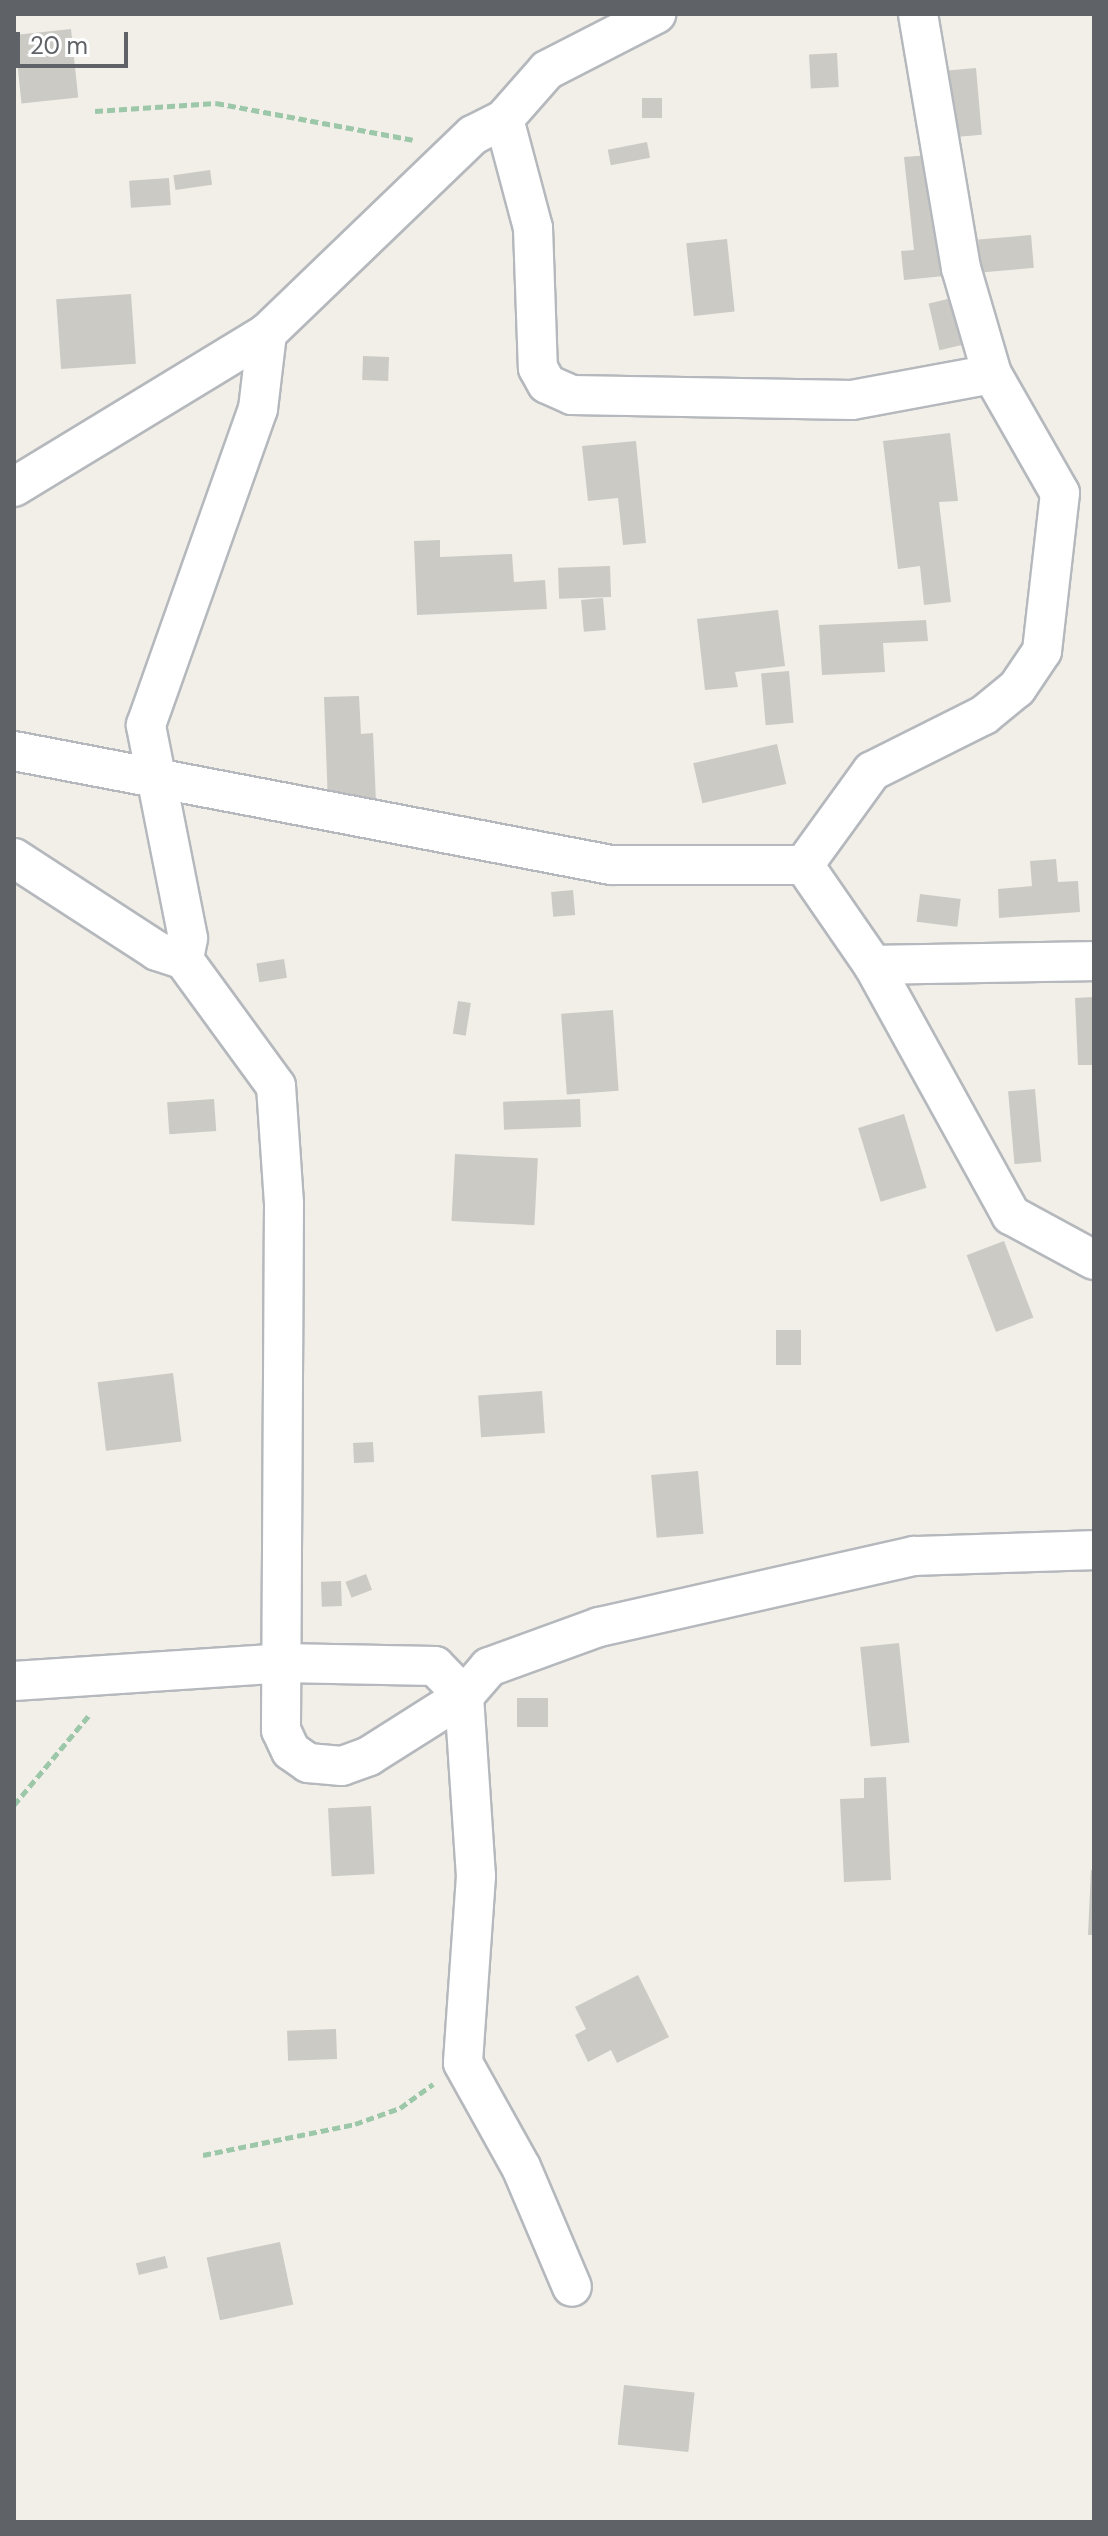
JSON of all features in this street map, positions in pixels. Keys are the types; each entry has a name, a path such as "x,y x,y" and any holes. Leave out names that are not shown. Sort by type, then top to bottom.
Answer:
{"street":[{"path":"14,487 267,333 466,142 504,119 547,70 656,14"},
{"path":"804,865 872,771 984,715 1017,688 1042,651 1060,493 992,374 961,268 918,14"},
{"path":"504,119 533,228 538,368 547,384 572,395 852,400 992,374"},
{"path":"184,960 188,938 146,725 258,409 267,333"},
{"path":"14,751 611,865 804,865"},
{"path":"14,858 157,951 184,960 276,1086 284,1204 281,1730 291,1751 324,1768 369,1756 464,1696 489,1667 599,1627 784,1582 914,1556 1094,1550"},
{"path":"804,865 873,965 1011,1215 1094,1260"},
{"path":"873,965 1094,961"},
{"path":"14,1681 282,1663 435,1666 464,1696 476,1876 463,2063 521,2167 572,2287"}],"path":[{"path":"95,111 216,103 387,139 466,142"},
{"path":"14,1805 122,1676"},
{"path":"203,2155 400,2108 463,2063"}],"building":[{"path":"71,29 78,98 22,104 14,35"},
{"path":"837,53 839,87 811,88 809,54"},
{"path":"976,68 982,135 953,137 947,71"},
{"path":"642,98 662,98 662,118 642,118"},
{"path":"647,142 650,158 611,165 608,150"},
{"path":"931,155 944,276 904,280 901,251 914,250 904,157"},
{"path":"210,170 212,185 175,190 173,175"},
{"path":"169,178 171,205 131,208 129,181"},
{"path":"1031,235 1034,268 981,272 978,240"},
{"path":"727,239 735,312 694,316 686,243"},
{"path":"131,294 136,364 61,369 56,299"},
{"path":"952,298 963,345 939,350 929,303"},
{"path":"363,356 389,357 388,381 362,380"},
{"path":"950,433 958,501 939,502 951,602 924,605 920,566 898,569 883,441"},
{"path":"636,441 646,543 623,545 618,498 588,501 582,446"},
{"path":"440,540 440,557 512,554 514,582 545,580 547,609 417,615 414,541"},
{"path":"610,566 611,597 559,599 558,568"},
{"path":"603,598 606,630 584,632 581,600"},
{"path":"778,610 785,666 735,672 738,687 705,690 697,619"},
{"path":"926,620 928,641 883,643 885,672 822,675 819,625"},
{"path":"789,671 794,723 766,725 761,673"},
{"path":"359,696 361,734 373,733 376,802 328,804 324,697"},
{"path":"777,744 786,784 702,803 693,763"},
{"path":"1056,859 1058,882 1078,881 1080,912 999,918 998,889 1032,886 1030,861"},
{"path":"573,890 575,915 553,917 551,892"},
{"path":"920,894 961,899 957,927 917,922"},
{"path":"284,959 287,978 259,982 256,963"},
{"path":"1094,997 1094,1065 1078,1065 1075,998"},
{"path":"458,1001 471,1003 466,1036 453,1034"},
{"path":"613,1010 619,1091 567,1094 561,1014"},
{"path":"1035,1089 1041,1162 1014,1164 1008,1091"},
{"path":"214,1099 216,1131 169,1134 167,1102"},
{"path":"580,1099 581,1127 504,1130 503,1102"},
{"path":"904,1114 927,1188 881,1202 858,1128"},
{"path":"455,1154 538,1158 534,1225 451,1221"},
{"path":"1004,1241 1033,1318 996,1332 967,1255"},
{"path":"776,1330 801,1330 801,1365 776,1365"},
{"path":"173,1373 181,1441 106,1451 98,1382"},
{"path":"542,1391 545,1433 481,1437 478,1395"},
{"path":"373,1442 374,1462 354,1463 353,1443"},
{"path":"698,1471 703,1534 657,1538 651,1475"},
{"path":"366,1574 372,1590 352,1598 345,1582"},
{"path":"341,1581 342,1606 322,1607 321,1582"},
{"path":"899,1643 909,1742 871,1747 860,1647"},
{"path":"517,1698 548,1698 548,1727 517,1727"},
{"path":"886,1777 891,1880 844,1882 840,1799 864,1798 864,1778"},
{"path":"371,1806 375,1874 332,1876 328,1808"},
{"path":"1091,1870 1094,1871 1094,1935 1088,1935"},
{"path":"638,1975 669,2037 617,2063 611,2050 588,2062 575,2035 586,2029 575,2007"},
{"path":"336,2029 337,2059 288,2061 287,2031"},
{"path":"280,2242 293,2305 220,2320 207,2258"},
{"path":"165,2256 168,2268 139,2275 136,2263"},
{"path":"624,2385 695,2392 688,2452 618,2445"}]}
